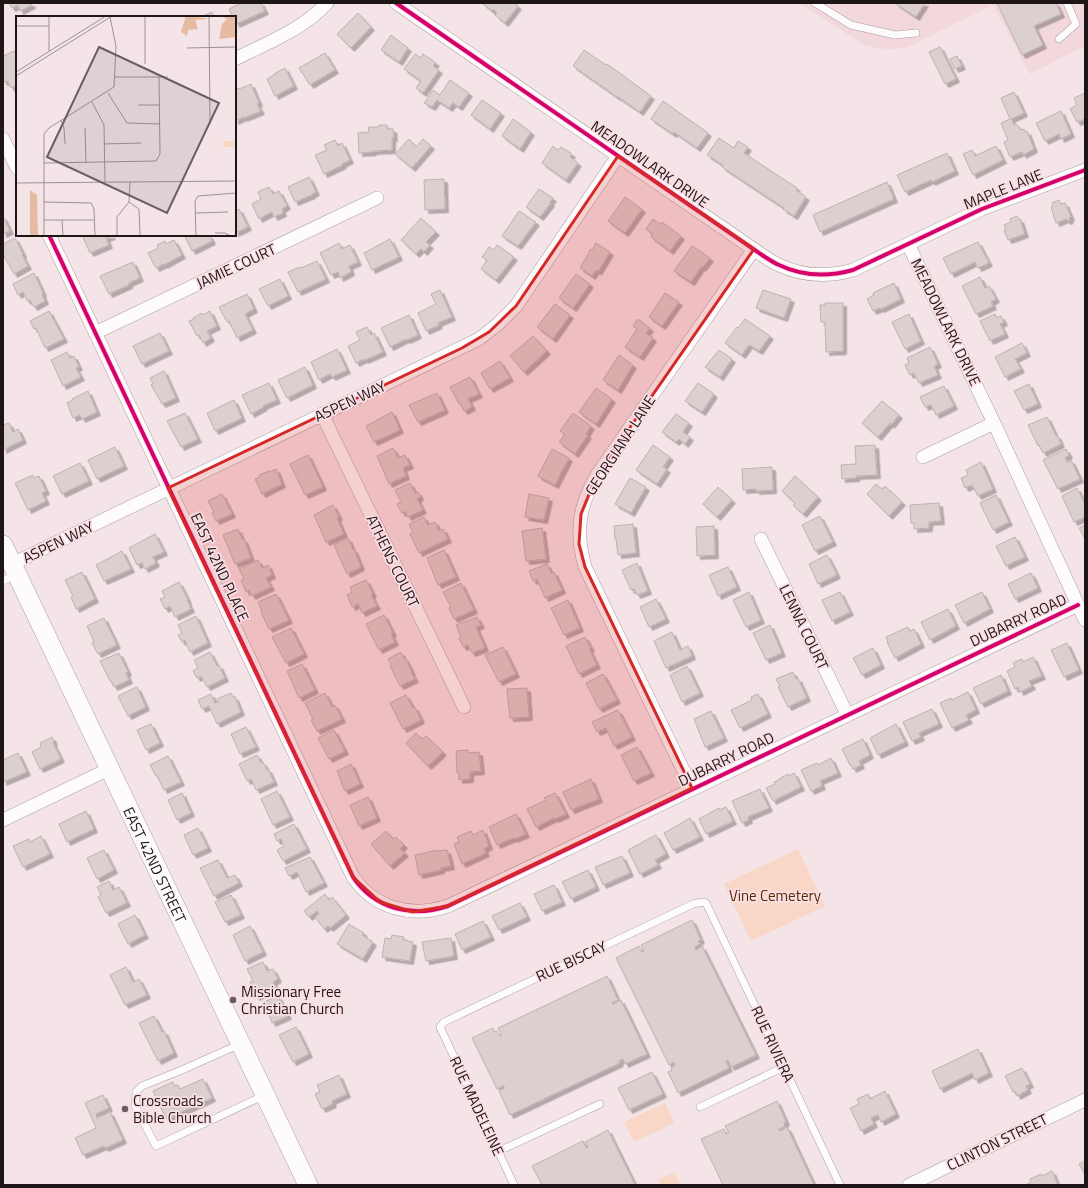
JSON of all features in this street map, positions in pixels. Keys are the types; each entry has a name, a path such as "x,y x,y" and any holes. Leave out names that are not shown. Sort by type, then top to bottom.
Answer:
{"street":[{"path":"236,59 292,31 313,16 327,3"},
{"name":"MEADOWLARK DRIVE","path":"396,3 765,257 781,266 792,271 805,273 823,275 841,273 858,268 908,244 994,423 1085,620"},
{"path":"3,139 16,166"},
{"name":"ASPEN WAY","path":"11,573 168,488 473,342 498,324 516,306 618,156"},
{"name":"MAPLE LANE","path":"908,244 982,209 1085,170"},
{"name":"JAMIE COURT","path":"95,333 377,198"},
{"name":"EAST 42ND PLACE","path":"48,236 353,877 365,891 380,902"},
{"name":"GEORGIANA LANE","path":"692,788 585,567 579,544 581,514 588,491 597,475 754,249"},
{"name":"ATHENS COURT","path":"322,414 464,708"},
{"path":"923,457 994,423"},
{"name":"LENNA COURT","path":"762,539 847,714"},
{"name":"EAST 42ND STREET","path":"3,545 11,573 109,769 308,1185"},
{"name":"DUBARRY ROAD","path":"380,902 391,907 413,912 448,906 692,788 1078,605"},
{"path":"3,820 109,769"},
{"name":"CLINTON STREET","path":"909,1185 1085,1100"}],"lane":[{"path":"816,3 851,25 894,35 916,33"},
{"path":"1060,39 1076,24 1067,3"},
{"name":"RUE BISCAY","path":"440,1027 444,1022 693,904 706,903"},
{"name":"RUE RIVIERA","path":"706,903 840,1185"},
{"name":"RUE MADELEINE","path":"440,1027 514,1185"},
{"path":"241,1044 142,1086 136,1092 135,1106 156,1146 266,1095"},
{"path":"700,1107 784,1067"},
{"path":"499,1151 600,1104"}],"highlighted area":[{"path":"618,156 754,249 597,475 581,514 579,544 585,567 692,788 448,906 413,912 380,902 353,877 168,488 462,348 489,332 516,306"}],"shaded area":[{"path":"799,3 1085,3 1085,46 1030,74 993,5 906,48 886,49 866,46"}],"green space":[{"name":"Vine Cemetery","path":"798,849 825,906 751,941 724,884"},
{"path":"665,1103 674,1123 634,1142 624,1122"},
{"path":"674,1172 681,1185 661,1185 658,1180"}],"building":[{"path":"9,3 31,3 32,5 20,11 18,5 12,8"},
{"path":"241,3 261,3 265,11 236,24 236,16 232,16 229,9"},
{"path":"482,3 514,3 518,6 505,23 495,15 497,13 493,9 492,11"},
{"path":"895,3 925,3 916,17"},
{"path":"997,3 1056,3 1061,14 1034,26 1043,45 1022,55"},
{"path":"212,12 214,16 203,16"},
{"path":"358,13 371,27 351,48 337,34"},
{"path":"391,35 408,48 399,62 381,50"},
{"path":"940,47 956,79 945,84 929,52"},
{"path":"584,50 606,65 607,64 651,96 640,112 573,66"},
{"path":"14,51 16,55 16,86 11,88 8,81 4,82 3,80 3,56"},
{"path":"325,53 335,70 310,85 299,68"},
{"path":"415,54 421,58 423,54 436,63 433,66 439,70 423,93 416,88 421,81 404,69"},
{"path":"957,56 962,66 955,69 950,59"},
{"path":"285,68 294,86 275,96 267,79"},
{"path":"450,80 469,93 459,107 453,103 449,108 437,100 432,107 424,103 433,90 440,95"},
{"path":"251,84 259,103 257,104 261,111 236,121 236,90"},
{"path":"1014,92 1024,113 1011,119 1014,125 1016,124 1021,130 1024,129 1025,132 1027,131 1034,149 1023,155 1022,152 1010,157 1004,142 1008,140 1001,123 1010,119 1001,98"},
{"path":"1085,93 1085,119 1077,122 1070,109 1077,105 1074,98"},
{"path":"482,100 501,113 490,129 471,115"},
{"path":"663,101 708,133 697,148 674,132 673,134 651,119"},
{"path":"1061,111 1071,134 1061,139 1059,134 1045,141 1036,123"},
{"path":"513,119 531,132 520,149 502,136"},
{"path":"379,125 387,125 387,129 393,129 394,138 392,138 392,150 359,153 358,133 369,132 368,127 379,127"},
{"path":"719,138 734,148 738,141 748,147 744,153 797,188 796,190 806,197 794,216 722,167 723,165 707,155"},
{"path":"409,139 416,147 423,139 431,146 412,168 395,154"},
{"path":"335,140 338,146 342,143 350,160 324,174 315,155 327,150 324,145"},
{"path":"553,146 558,150 561,147 572,154 570,157 578,163 566,180 542,163"},
{"path":"996,146 1003,160 973,175 963,154 972,150 975,156"},
{"path":"947,153 955,171 932,182 931,180 905,192 897,175"},
{"path":"309,177 316,192 295,202 288,187"},
{"path":"444,179 445,209 425,210 424,180"},
{"path":"887,182 894,199 820,232 813,215"},
{"path":"269,187 273,194 279,191 287,206 282,209 283,213 274,217 272,212 259,219 252,204 261,199 258,192"},
{"path":"539,189 553,198 540,217 526,207"},
{"path":"625,197 642,209 625,233 608,221"},
{"path":"1059,200 1061,204 1065,203 1071,217 1069,218 1070,220 1067,221 1066,219 1056,223 1051,207 1053,206 1052,203"},
{"path":"239,209 248,227 236,233 236,210"},
{"path":"519,211 536,222 518,246 502,236"},
{"path":"3,216 10,231 3,234"},
{"path":"1017,216 1019,220 1020,219 1025,234 1008,240 1004,230 1006,229 1004,225 1011,222 1010,219"},
{"path":"421,218 436,232 426,242 430,245 424,252 421,249 416,254 401,240"},
{"path":"653,219 660,224 662,222 681,236 670,251 651,237 653,234 646,229"},
{"path":"82,236 112,236 106,238 109,245 90,253"},
{"path":"184,236 210,236 212,241 192,251"},
{"path":"15,238 28,266 14,274 3,254 3,244"},
{"path":"390,239 399,257 372,270 364,253"},
{"path":"174,240 182,255 156,268 148,253 158,248 157,245 165,241 166,244"},
{"path":"978,242 989,263 978,268 975,262 951,274 943,258"},
{"path":"339,243 342,249 350,245 358,262 349,266 351,272 340,278 338,272 331,275 320,253"},
{"path":"596,243 610,252 598,272 596,270 592,276 580,268"},
{"path":"497,245 514,257 496,280 481,269 487,260 482,257 489,247 494,250"},
{"path":"692,246 710,258 702,268 701,267 691,282 674,271"},
{"path":"317,261 326,279 298,292 288,272"},
{"path":"133,262 140,278 109,294 100,276"},
{"path":"34,273 45,301 34,307 30,300 27,301 23,292 18,295 13,284"},
{"path":"576,274 590,284 573,308 559,298"},
{"path":"980,277 985,288 989,286 996,299 991,302 993,306 976,314 962,286"},
{"path":"280,279 288,296 268,306 259,289"},
{"path":"894,283 901,299 881,309 880,308 873,311 867,299 874,295 873,293"},
{"path":"440,290 452,317 438,323 439,325 426,331 418,313 436,304 431,294"},
{"path":"763,290 791,299 784,318 756,308"},
{"path":"665,293 679,302 662,326 649,317"},
{"path":"247,294 254,309 245,314 253,330 237,338 229,321 227,322 219,307"},
{"path":"825,303 843,303 843,351 826,352 825,322 821,322 820,305 825,305"},
{"path":"555,304 570,315 553,339 537,327"},
{"path":"49,311 64,339 45,348 36,328 34,329 30,321"},
{"path":"210,311 217,326 207,331 211,338 203,343 199,335 197,336 189,321 202,313 203,315"},
{"path":"909,314 921,341 905,349 892,322"},
{"path":"995,314 997,318 1001,316 1004,322 1000,324 1005,334 990,341 980,321"},
{"path":"409,315 418,335 390,347 381,328"},
{"path":"638,319 650,328 646,333 653,338 640,357 625,347 637,329 633,326"},
{"path":"745,319 770,336 759,351 749,345 742,355 725,343"},
{"path":"367,327 371,335 374,333 383,352 356,363 348,346 360,340 356,332"},
{"path":"160,333 169,351 142,364 133,346"},
{"path":"533,336 547,351 524,372 510,356"},
{"path":"1022,343 1027,353 1015,359 1021,369 1005,377 995,357"},
{"path":"930,347 938,364 934,366 938,375 919,383 914,373 910,375 905,365 909,363 907,358"},
{"path":"337,349 347,370 332,377 330,374 319,380 311,362"},
{"path":"719,350 732,359 720,377 705,367"},
{"path":"67,352 70,358 74,356 79,367 76,368 81,377 63,386 51,360"},
{"path":"619,355 633,365 618,390 603,380"},
{"path":"500,361 510,378 490,389 481,373"},
{"path":"305,367 313,385 287,398 278,380"},
{"path":"164,371 176,398 162,404 151,385 153,384 150,378"},
{"path":"470,377 479,394 468,399 472,407 464,411 450,387"},
{"path":"269,383 277,400 263,406 264,407 251,414 242,395"},
{"path":"698,383 714,394 702,412 685,401"},
{"path":"1029,384 1038,404 1024,410 1014,391"},
{"path":"944,386 954,406 936,415 931,405 925,407 920,397"},
{"path":"596,388 612,399 596,424 579,412"},
{"path":"88,391 97,412 82,419 80,415 73,418 67,403"},
{"path":"437,393 445,410 418,422 409,405"},
{"path":"234,400 242,418 215,431 207,413"},
{"path":"882,401 899,415 878,437 862,423"},
{"path":"392,412 400,430 374,442 366,426"},
{"path":"185,413 198,439 181,447 167,421"},
{"path":"573,413 591,426 586,434 588,435 575,454 559,442 565,434 560,431"},
{"path":"676,414 689,423 683,432 690,437 685,444 679,439 676,442 662,432"},
{"path":"1047,417 1061,444 1043,453 1028,425"},
{"path":"9,423 13,432 18,429 23,440 3,450 3,425"},
{"path":"653,445 670,457 663,467 667,469 657,484 636,470"},
{"path":"875,445 877,475 856,476 856,478 842,479 841,465 856,464 855,446"},
{"path":"115,447 124,466 97,479 88,460"},
{"path":"393,448 398,458 405,455 410,465 403,468 406,476 389,484 377,456"},
{"path":"552,449 569,458 555,485 538,476"},
{"path":"1066,449 1069,455 1065,458 1067,462 1071,460 1080,479 1058,489 1043,460"},
{"path":"308,455 323,487 305,495 290,464"},
{"path":"981,462 993,489 978,496 972,485 965,488 961,478 968,475 966,470"},
{"path":"80,463 89,481 62,494 53,476"},
{"path":"772,467 773,490 743,490 742,469"},
{"path":"276,469 282,484 262,494 255,479 260,477 259,475"},
{"path":"33,475 34,478 39,476 46,491 42,493 46,501 28,510 15,483"},
{"path":"795,476 818,497 803,514 793,505 795,503 782,491"},
{"path":"630,478 646,487 631,513 615,504"},
{"path":"410,483 415,493 418,492 420,497 417,499 423,510 408,517 405,511 402,513 397,504 401,502 395,490"},
{"path":"876,484 882,489 885,486 902,502 889,516 867,494"},
{"path":"718,487 732,500 717,517 703,504"},
{"path":"1077,488 1085,504 1085,517 1074,522 1062,496"},
{"path":"222,494 232,514 216,521 212,513 214,512 208,501"},
{"path":"529,494 549,498 544,520 525,517"},
{"path":"996,495 1009,522 993,530 980,503"},
{"path":"939,503 941,521 929,522 929,528 914,529 914,523 911,523 910,505"},
{"path":"333,505 339,517 337,518 344,534 326,542 314,515"},
{"path":"820,516 833,542 815,551 802,525"},
{"path":"424,517 428,525 435,522 439,531 443,529 448,539 419,553 410,534 413,533 409,524"},
{"path":"633,524 636,553 618,555 614,526"},
{"path":"1085,525 1085,539 1079,528"},
{"path":"714,526 715,555 697,556 696,527"},
{"path":"542,528 546,559 526,561 522,531"},
{"path":"238,529 242,539 244,539 251,558 235,564 223,535"},
{"path":"155,534 164,552 153,557 156,563 145,569 142,563 137,565 129,548"},
{"path":"1015,537 1025,557 1006,566 996,546"},
{"path":"348,538 361,567 347,574 334,545"},
{"path":"444,550 456,577 438,585 427,558"},
{"path":"122,551 131,569 104,581 96,565"},
{"path":"827,555 837,575 818,584 809,564"},
{"path":"258,560 262,568 268,565 272,575 266,578 271,587 252,596 249,590 246,592 241,580 244,579 239,569"},
{"path":"637,563 648,591 637,595 634,589 631,590 622,570"},
{"path":"547,564 551,573 554,572 562,590 545,598 537,579 533,581 529,571"},
{"path":"728,567 737,587 718,596 709,575"},
{"path":"82,572 95,599 76,609 71,597 73,596 65,580"},
{"path":"1031,573 1038,588 1015,599 1008,584"},
{"path":"366,580 373,594 371,595 377,606 362,613 358,604 352,607 347,595 352,592 350,587"},
{"path":"179,582 191,609 175,617 170,606 165,609 160,599 165,597 162,591"},
{"path":"461,583 474,610 454,619 449,608 451,607 443,592"},
{"path":"749,592 761,620 746,627 733,600"},
{"path":"840,592 850,612 832,621 822,600"},
{"path":"982,592 990,609 964,623 955,605"},
{"path":"276,594 289,620 269,629 258,602"},
{"path":"656,599 666,619 649,627 640,607"},
{"path":"568,600 580,628 564,635 551,608"},
{"path":"948,609 956,626 930,640 921,622"},
{"path":"384,615 393,633 391,634 395,642 379,650 366,624"},
{"path":"196,616 208,643 190,652 185,640 182,642 178,635 182,633 178,625"},
{"path":"477,617 481,625 476,627 485,648 472,653 468,645 463,647 456,625"},
{"path":"104,618 117,645 98,654 92,643 94,642 87,626"},
{"path":"770,625 782,653 766,660 753,633"},
{"path":"908,627 910,631 914,629 921,644 895,658 886,637"},
{"path":"291,628 304,654 286,663 272,637"},
{"path":"672,632 680,650 688,646 692,656 666,668 654,641"},
{"path":"585,637 597,665 579,674 566,646"},
{"path":"1067,643 1079,670 1064,677 1051,650"},
{"path":"503,647 516,674 499,682 485,655"},
{"path":"873,648 881,665 862,675 853,658"},
{"path":"210,652 217,666 219,665 225,678 207,687 201,676 197,678 193,671 198,668 194,660"},
{"path":"401,652 415,679 400,686 388,659"},
{"path":"119,653 128,672 126,673 129,680 114,687 100,661"},
{"path":"1033,657 1042,676 1029,681 1032,686 1020,692 1018,687 1015,689 1007,671 1015,667 1013,663 1022,659 1023,662"},
{"path":"302,664 315,690 299,698 287,671"},
{"path":"687,666 700,693 682,702 670,675"},
{"path":"793,672 796,679 798,678 807,698 788,707 778,687 780,686 776,679"},
{"path":"603,674 617,700 599,709 586,683"},
{"path":"1001,675 1008,691 981,704 973,688"},
{"path":"137,687 146,707 128,716 118,696"},
{"path":"527,688 529,717 510,718 507,689"},
{"path":"968,692 976,710 966,715 969,720 952,728 940,703 951,698 952,700"},
{"path":"231,693 233,697 235,697 241,712 217,724 209,706 202,709 198,700 211,694 215,703 218,702 217,699"},
{"path":"325,693 332,707 335,705 342,719 317,731 305,703"},
{"path":"758,694 768,714 740,728 731,710 752,700 751,697"},
{"path":"406,695 413,708 415,707 421,720 403,729 390,703"},
{"path":"932,709 939,724 919,733 921,737 912,741 903,722"},
{"path":"618,710 632,737 614,746 606,728 597,732 592,722"},
{"path":"711,711 724,738 705,747 694,719"},
{"path":"151,724 160,743 146,750 137,730"},
{"path":"896,724 905,742 878,755 870,738"},
{"path":"246,727 256,747 240,754 231,734"},
{"path":"334,730 345,751 329,759 318,738"},
{"path":"416,733 422,739 426,736 443,752 428,766 406,743"},
{"path":"52,737 53,743 61,759 40,769 32,752 41,747 40,743"},
{"path":"863,739 870,755 859,761 861,765 853,769 842,749"},
{"path":"637,747 651,773 634,781 621,755"},
{"path":"468,750 468,753 479,752 481,771 470,772 470,779 459,780 459,773 457,773 456,751"},
{"path":"18,753 27,772 3,782 3,760"},
{"path":"257,755 261,763 263,762 267,770 268,769 274,782 256,790 251,779 247,781 239,764"},
{"path":"168,756 181,782 164,790 150,765"},
{"path":"831,758 838,773 820,781 822,786 811,791 801,770 817,763 818,765"},
{"path":"351,764 360,784 345,791 337,771"},
{"path":"794,773 801,787 773,801 766,788 775,784 774,782 788,774 789,776"},
{"path":"591,779 599,799 571,810 563,792"},
{"path":"760,789 769,808 748,817 749,820 742,823 732,801"},
{"path":"277,791 290,817 273,825 261,799"},
{"path":"182,793 191,813 177,820 168,800"},
{"path":"555,793 566,814 536,827 527,809 546,800 544,798"},
{"path":"368,797 377,818 359,826 350,805"},
{"path":"726,807 733,821 706,834 699,819 719,808 719,810"},
{"path":"86,811 94,829 67,842 59,824"},
{"path":"516,814 526,834 497,845 489,827"},
{"path":"690,818 700,837 673,850 664,833"},
{"path":"294,824 307,849 283,861 277,850 284,846 281,839 277,841 274,834"},
{"path":"198,828 208,848 193,855 184,835"},
{"path":"483,830 489,846 484,849 486,853 462,864 454,844 459,842 457,837 471,831 473,835"},
{"path":"386,831 393,839 396,837 404,845 400,849 405,853 390,866 371,844"},
{"path":"656,835 666,854 655,860 658,865 640,874 628,850"},
{"path":"41,836 50,854 23,867 13,846 29,839 30,842"},
{"path":"104,850 114,870 97,879 87,858"},
{"path":"438,850 447,850 451,866 419,875 415,855"},
{"path":"622,856 630,873 603,885 595,867"},
{"path":"310,857 324,883 306,892 297,872 289,876 285,868"},
{"path":"218,860 227,878 235,875 239,883 214,896 200,868"},
{"path":"588,870 596,887 571,899 562,882"},
{"path":"109,881 113,890 119,887 127,903 106,913 98,897 101,895 97,887"},
{"path":"554,885 562,902 542,911 534,894"},
{"path":"325,894 329,900 332,897 346,915 330,928 328,926 324,929 315,917 319,914 317,911 309,917 304,911"},
{"path":"231,895 241,915 225,922 215,902"},
{"path":"520,903 527,917 499,930 492,916"},
{"path":"135,915 145,935 128,944 118,924"},
{"path":"692,920 701,940 698,941 700,944 695,947 696,950 702,946 756,1055 731,1067 728,1060 726,1061 729,1068 678,1093 668,1072 672,1070 671,1068 675,1065 674,1062 669,1065 616,958 639,946 642,952 644,951 641,945"},
{"path":"483,921 491,937 462,950 455,934"},
{"path":"349,924 364,933 362,935 373,942 363,959 337,944"},
{"path":"250,926 263,952 245,961 233,935"},
{"path":"392,935 404,937 403,940 413,942 410,961 382,957 385,938 391,939"},
{"path":"451,938 454,956 426,961 422,942"},
{"path":"263,962 267,971 273,969 278,979 273,982 276,988 256,997 250,982 253,981 247,969"},
{"path":"126,967 133,982 139,979 147,995 125,1005 110,975"},
{"path":"607,976 618,1000 612,1003 613,1004 621,1000 647,1054 625,1064 623,1059 619,1061 620,1063 510,1115 499,1091 505,1088 503,1086 497,1089 472,1038 493,1028 494,1032 497,1031 500,1036 502,1035 498,1028"},
{"path":"278,996 288,1016 272,1023 264,1002"},
{"path":"154,1016 162,1032 164,1031 174,1053 158,1061 139,1023"},
{"path":"296,1027 309,1054 293,1062 279,1035"},
{"path":"978,1049 989,1073 975,1080 972,1073 940,1089 932,1071"},
{"path":"1022,1068 1030,1084 1026,1086 1028,1090 1017,1096 1015,1091 1013,1092 1005,1076"},
{"path":"652,1072 663,1094 629,1110 618,1088"},
{"path":"339,1075 347,1094 332,1101 333,1104 322,1109 315,1094 320,1092 317,1085"},
{"path":"203,1079 212,1098 166,1119 153,1091 173,1082 175,1086 178,1085 180,1089"},
{"path":"885,1091 896,1114 881,1122 878,1115 871,1118 874,1124 861,1131 850,1108 859,1104 857,1099 868,1094 870,1099"},
{"path":"103,1095 109,1108 96,1114 97,1118 110,1112 123,1140 83,1155 75,1138 96,1128 85,1103"},
{"path":"777,1101 786,1122 784,1123 785,1126 779,1129 780,1131 787,1127 814,1185 723,1185 701,1139 724,1129 726,1134 729,1133 725,1126"},
{"path":"608,1130 635,1185 542,1185 532,1166 583,1141 586,1148 588,1147 585,1142"},
{"path":"1085,1161 1085,1175 1079,1164"},
{"path":"1052,1171 1058,1185 1025,1185 1031,1182 1030,1179 1041,1174 1042,1176"}],"cycle path":[{"path":"396,3 765,257 788,269 815,274 834,274 853,270 982,209 1085,170"},
{"path":"49,236 353,877 372,897 395,908 408,911 421,911 434,910 448,906 1078,605"}],"place":[{"name":"Missionary Free Christian Church","path":"233,1000"},
{"name":"Crossroads Bible Church","path":"125,1109"}]}
